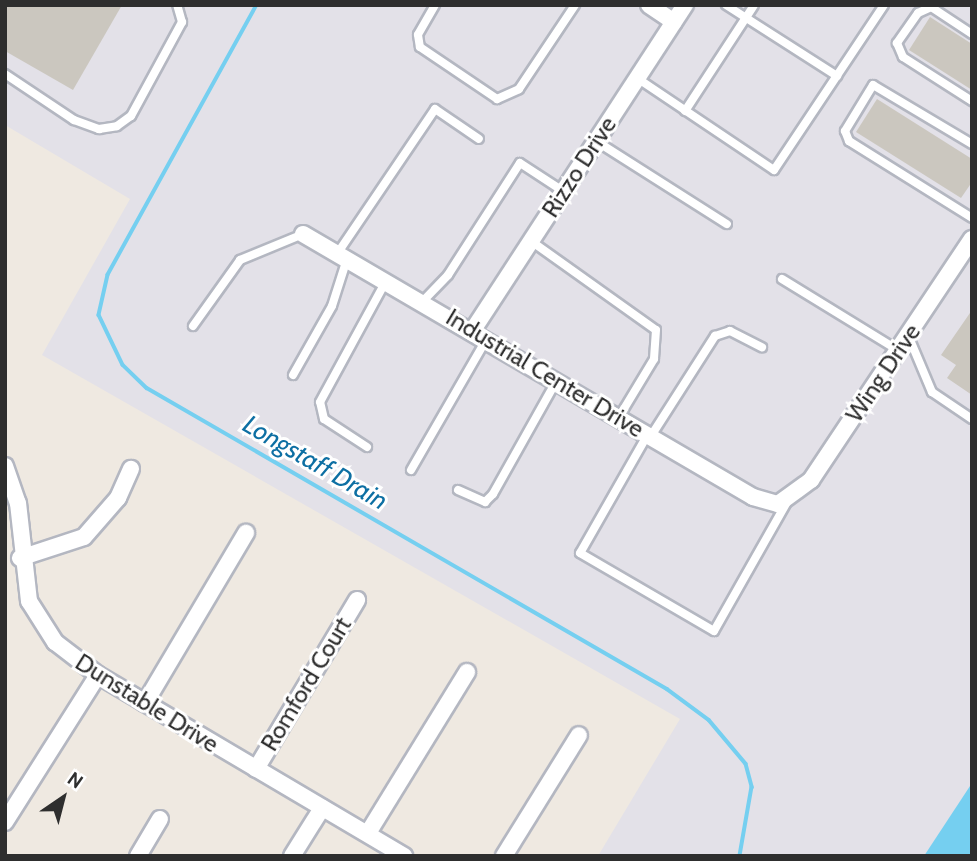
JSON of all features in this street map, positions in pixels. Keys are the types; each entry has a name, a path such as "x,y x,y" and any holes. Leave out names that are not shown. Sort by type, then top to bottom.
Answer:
{"street":[{"path":"649,5 674,22"},
{"name":"Rizzo Drive","path":"480,334 531,241 685,5"},
{"name":"Industrial Center Drive","path":"303,234 480,334 753,497 787,502"},
{"name":"Wing Drive","path":"787,502 811,480 972,239"},
{"name":"Dunstable Drive","path":"5,466 18,503 20,558 29,601 44,630 98,675 404,856"},
{"path":"20,558 84,537 118,498 131,469"},
{"path":"145,703 246,533"},
{"name":"Romford Court","path":"256,769 356,600"},
{"path":"368,833 467,672"},
{"path":"5,822 98,675"},
{"path":"504,856 579,735"},
{"path":"292,856 322,808"},
{"path":"138,856 160,820"}],"lane":[{"path":"5,74 74,120 99,130 117,126 131,116 182,22 177,5"},
{"path":"435,5 418,34 420,47 497,99 519,89 575,5"},
{"path":"726,5 837,76"},
{"path":"685,111 754,5"},
{"path":"637,78 775,170 884,5"},
{"path":"972,34 930,7 918,13 898,43 903,57 972,101"},
{"path":"972,144 873,85 845,131 849,141 972,218"},
{"path":"293,375 332,306 342,256 435,109 480,139"},
{"path":"596,141 727,224"},
{"path":"423,302 448,275 520,163 564,191"},
{"path":"193,326 240,260 303,234"},
{"path":"531,241 656,330 654,359 619,417"},
{"path":"782,279 898,350"},
{"path":"367,447 324,419 320,402 386,281"},
{"path":"762,347 730,331 715,336 649,435 580,553 714,631 787,502"},
{"path":"411,470 480,334"},
{"path":"908,335 932,392 972,419"},
{"path":"458,489 485,502 493,494 557,380"}],"shaded area":[{"path":"5,5 972,5 972,856 598,856 680,719 42,355 130,199 5,125"}],"water":[{"path":"972,783 972,856 924,856"}],"building":[{"path":"5,5 122,5 73,90 5,51"},
{"path":"930,17 972,44 972,90 909,50"},
{"path":"877,99 972,159 972,182 961,198 856,132"},
{"path":"972,310 972,395 947,378 956,365 941,355"}],"waterway":[{"name":"Longstaff Drain","path":"257,5 108,275 99,315 123,365 147,388 667,689 709,720 746,764 752,787 740,856"}]}
